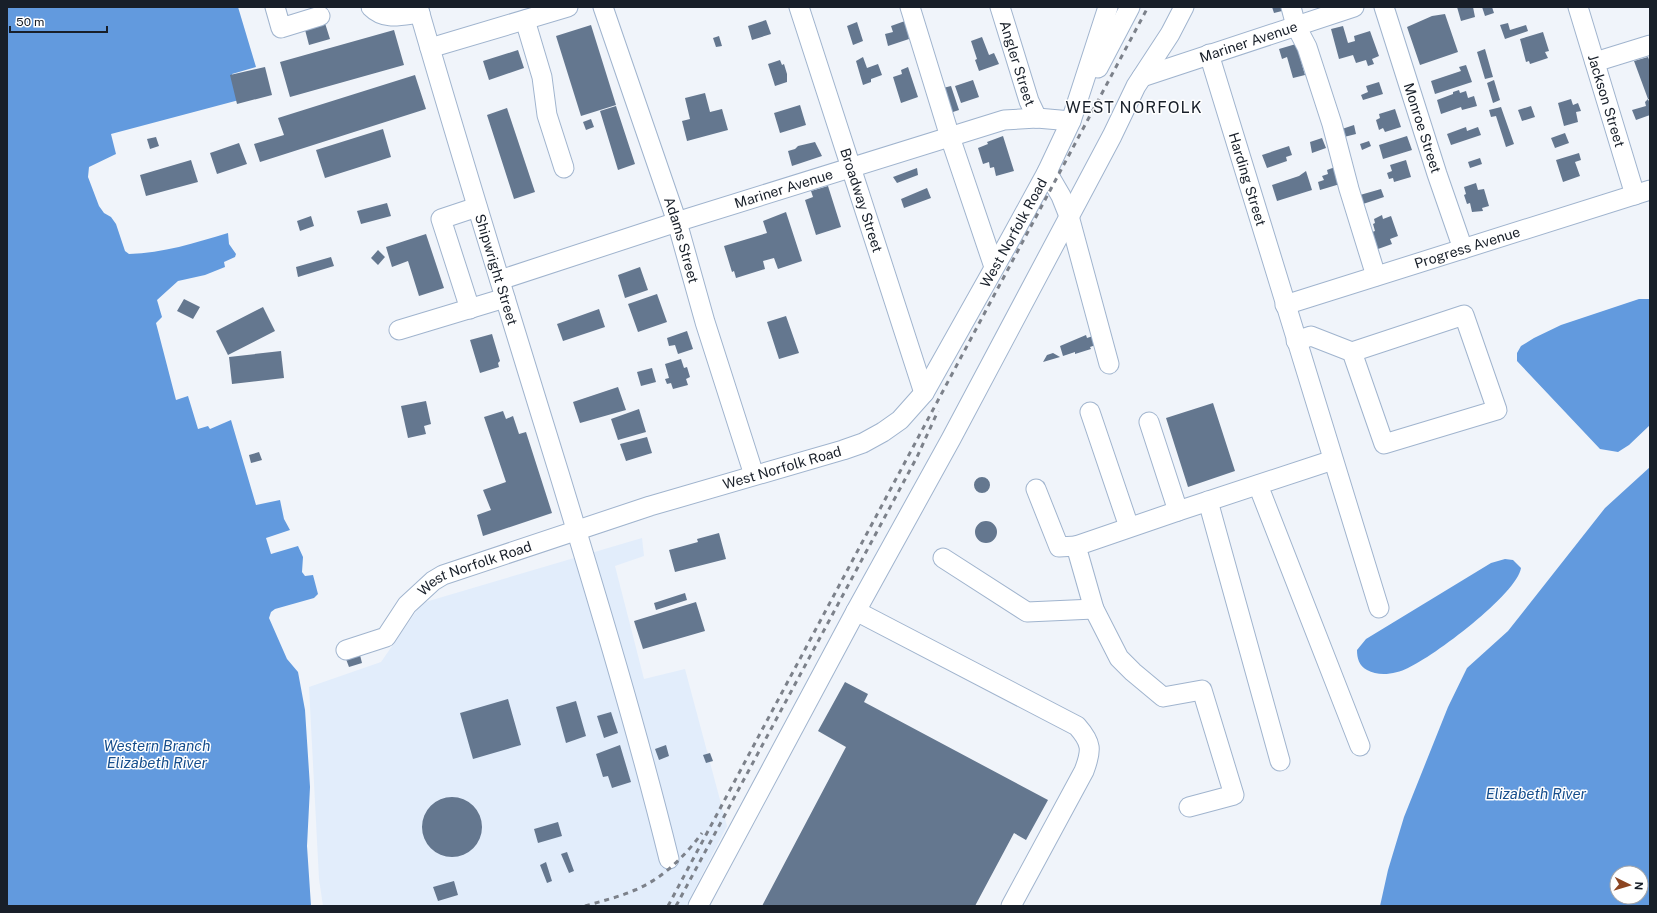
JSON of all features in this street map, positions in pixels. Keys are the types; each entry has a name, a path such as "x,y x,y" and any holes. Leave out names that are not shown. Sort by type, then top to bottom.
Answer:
{"street":[{"path":"275,7 281,28 320,16"},
{"path":"371,7 376,12 393,17 419,10"},
{"path":"430,48 568,7"},
{"name":"Adams Street","path":"603,7 677,222 705,322 754,475"},
{"name":"Broadway Street","path":"799,7 924,393"},
{"path":"910,7 950,137 994,267"},
{"name":"Angler Street","path":"1000,7 1029,101 1038,118"},
{"name":"West Norfolk Road","path":"1073,117 1108,7"},
{"name":"West Norfolk Road","path":"346,650 386,637 407,605 428,585 443,575 577,532 650,506 843,450 862,443 884,432 900,420 924,393 1047,172 1073,117 1130,7"},
{"path":"698,906 856,611 955,432 1112,136 1136,86 1170,34 1184,7"},
{"path":"1291,7 1296,26 1307,47 1332,124 1349,189 1376,276"},
{"name":"Mariner Avenue","path":"1142,77 1354,7"},
{"name":"Monroe Street","path":"1384,7 1437,174 1463,248"},
{"name":"Jackson Street","path":"1578,7 1595,62 1643,192"},
{"name":"Shipwright Street","path":"419,10 477,207 577,532 652,790 669,859"},
{"path":"525,20 542,77 547,115 564,168"},
{"path":"1595,62 1650,45"},
{"name":"Harding Street","path":"1209,54 1379,608"},
{"name":"Mariner Avenue","path":"500,280 677,222 1004,120 1073,117"},
{"path":"1047,172 1061,196 1069,216 1109,364"},
{"name":"Progress Avenue","path":"1285,305 1643,192"},
{"path":"470,309 441,219 477,207"},
{"path":"399,330 505,298"},
{"path":"1296,341 1311,336 1352,352 1464,315 1497,410 1384,444 1352,352"},
{"path":"1090,412 1130,527"},
{"path":"1148,422 1178,511"},
{"path":"1036,489 1059,547 1076,546 1333,460"},
{"path":"1258,485 1360,746"},
{"path":"1208,501 1280,761"},
{"path":"1076,546 1094,609 1119,658 1163,697 1202,690 1234,795 1189,807"},
{"path":"942,558 1026,612 1094,609"},
{"path":"856,611 1077,726 1085,735 1090,746 1089,758 1084,771 1011,906"}],"shaded area":[{"path":"642,538 644,556 615,566 644,679 685,669 727,826 686,906 323,906 319,879 309,687 381,662 422,603"}],"water":[{"name":"Western Branch Elizabeth River","path":"7,7 238,7 256,67 232,74 239,100 111,134 116,154 89,167 88,177 99,206 116,224 125,251 129,254 167,250 228,233 229,244 236,254 235,257 224,262 225,267 205,275 178,281 157,300 162,317 156,323 176,400 188,396 198,429 208,426 210,429 231,420 256,505 280,500 284,519 290,530 266,538 271,554 298,546 303,557 302,572 305,576 313,575 318,594 314,598 275,609 271,612 269,618 287,659 298,672 305,710 310,787 307,846 311,906 7,906"},
{"path":"1639,299 1650,299 1650,425 1629,445 1618,452 1600,449 1517,361 1517,353 1521,346 1561,325"},
{"name":"Elizabeth River","path":"1650,467 1650,906 1380,906 1388,870 1404,817 1448,707 1467,668 1508,631 1605,508"},
{"path":"1505,559 1513,560 1521,568 1516,579 1490,608 1454,638 1420,662 1398,672 1382,674 1372,672 1360,664 1357,650 1366,639 1491,563"}],"building":[{"path":"1272,7 1285,7 1286,10 1274,13"},
{"path":"1457,7 1473,7 1475,17 1461,21"},
{"path":"1482,7 1492,7 1494,13 1485,16"},
{"path":"1445,14 1458,52 1420,65 1407,27 1432,16"},
{"path":"324,20 330,39 309,45 304,26"},
{"path":"766,20 771,34 752,40 748,26"},
{"path":"905,21 909,39 888,46 885,34 893,32 891,26"},
{"path":"857,22 863,41 853,45 847,26"},
{"path":"1508,23 1510,30 1526,25 1528,31 1505,39 1500,25"},
{"path":"591,25 616,105 581,116 556,36"},
{"path":"1343,26 1348,43 1355,41 1354,36 1370,31 1379,56 1372,59 1374,64 1368,66 1366,60 1356,63 1353,55 1339,59 1331,29"},
{"path":"394,30 404,65 290,97 280,62"},
{"path":"1543,32 1549,51 1545,52 1548,58 1530,64 1529,61 1526,62 1520,39"},
{"path":"719,36 722,46 716,47 713,38"},
{"path":"982,37 989,55 994,53 999,64 979,71 971,41"},
{"path":"1296,44 1305,75 1293,78 1287,57 1282,59 1279,49"},
{"path":"1485,49 1493,77 1485,79 1477,52"},
{"path":"518,50 524,68 489,80 483,61"},
{"path":"863,57 867,68 878,64 882,75 871,79 871,82 863,85 856,61"},
{"path":"1648,57 1650,62 1650,99 1648,99 1634,61"},
{"path":"780,60 782,65 784,64 787,74 787,82 775,86 768,64"},
{"path":"1466,65 1472,82 1435,94 1431,81 1461,71 1459,67"},
{"path":"265,67 272,95 237,104 230,75"},
{"path":"908,67 918,97 901,103 893,77 902,74 901,70"},
{"path":"415,75 426,109 260,162 254,144 284,135 278,118"},
{"path":"973,80 979,97 961,103 955,86"},
{"path":"1494,80 1500,100 1493,103 1487,83"},
{"path":"1379,82 1383,94 1363,100 1361,95 1368,92 1366,86"},
{"path":"951,86 959,110 947,114 939,89"},
{"path":"1459,90 1460,93 1466,91 1468,98 1474,96 1477,106 1462,110 1461,107 1441,114 1437,100"},
{"path":"705,93 710,112 722,109 728,130 687,141 682,121 690,119 685,98"},
{"path":"1571,99 1573,105 1578,103 1581,111 1576,112 1578,122 1564,126 1558,103"},
{"path":"1648,99 1650,104 1650,115 1636,120 1632,110 1646,106 1645,102"},
{"path":"800,105 806,125 780,133 774,113"},
{"path":"616,106 635,164 618,170 600,111"},
{"path":"1531,106 1535,117 1522,121 1518,110"},
{"path":"1501,107 1514,144 1506,147 1496,116 1491,117 1489,110"},
{"path":"507,108 535,192 514,199 487,115"},
{"path":"1395,109 1401,127 1385,132 1383,128 1379,130 1376,120 1380,118 1379,114"},
{"path":"591,119 594,127 586,130 583,122"},
{"path":"1354,125 1356,134 1344,137 1342,129"},
{"path":"1466,127 1467,131 1478,127 1481,135 1451,145 1447,134"},
{"path":"383,129 391,157 325,178 316,150"},
{"path":"1565,133 1569,143 1555,148 1551,138"},
{"path":"1003,136 1014,171 996,176 994,167 990,168 989,162 983,164 978,148 988,144 987,142"},
{"path":"1407,136 1412,150 1383,159 1379,145"},
{"path":"156,137 159,146 150,149 147,139"},
{"path":"1322,138 1326,148 1312,153 1310,142"},
{"path":"1369,141 1371,146 1362,150 1360,144"},
{"path":"815,142 822,156 792,166 788,151 795,149 798,146"},
{"path":"239,143 247,164 217,174 210,153"},
{"path":"1289,146 1292,155 1286,157 1287,161 1267,168 1262,155"},
{"path":"1579,153 1581,160 1575,162 1580,176 1563,182 1556,160"},
{"path":"1480,158 1482,164 1470,168 1468,162"},
{"path":"191,160 198,182 146,196 140,175"},
{"path":"1406,160 1411,177 1394,182 1393,178 1389,179 1387,173 1392,171 1390,165"},
{"path":"1335,167 1340,184 1320,190 1318,182 1324,180 1322,176 1328,174 1327,170"},
{"path":"917,168 918,175 897,183 893,177"},
{"path":"1306,171 1312,190 1277,201 1272,185 1299,176"},
{"path":"1476,183 1478,190 1484,189 1489,206 1482,208 1483,211 1472,212 1470,203 1467,204 1464,195 1466,194 1464,187"},
{"path":"828,186 841,227 816,235 805,200 813,197 811,191"},
{"path":"927,188 931,198 904,208 901,199"},
{"path":"1381,189 1384,197 1363,204 1360,195"},
{"path":"387,203 391,216 361,224 357,211"},
{"path":"786,212 802,261 778,269 774,258 763,261 765,269 736,278 734,271 732,272 724,246 767,233 763,221"},
{"path":"1382,215 1383,219 1391,216 1398,236 1390,239 1392,244 1378,249 1372,232 1375,231 1373,224 1375,223 1374,219"},
{"path":"311,216 314,226 300,231 297,221"},
{"path":"426,234 444,288 419,296 408,261 392,267 386,247"},
{"path":"378,250 385,257 378,265 371,258"},
{"path":"331,257 334,266 298,277 296,267"},
{"path":"640,267 648,290 625,298 618,275"},
{"path":"657,294 667,322 638,332 628,304"},
{"path":"184,299 200,307 193,319 177,311"},
{"path":"263,307 275,331 228,355 216,331"},
{"path":"599,309 605,327 563,341 557,324"},
{"path":"786,316 799,353 779,359 767,322"},
{"path":"687,331 693,349 678,354 675,345 669,346 667,338"},
{"path":"492,334 500,361 498,363 499,367 480,373 470,340"},
{"path":"1086,335 1087,338 1093,336 1096,345 1090,347 1091,349 1063,356 1060,346"},
{"path":"281,351 284,378 232,384 229,357"},
{"path":"1053,353 1060,357 1043,362 1047,355"},
{"path":"681,359 684,368 687,367 690,377 686,379 688,385 673,389 671,383 667,384 665,379 669,378 665,364"},
{"path":"652,368 656,382 641,386 637,372"},
{"path":"618,387 626,410 580,423 573,402"},
{"path":"426,401 431,424 424,426 426,434 408,438 401,406"},
{"path":"1213,403 1235,471 1188,487 1166,418"},
{"path":"639,409 646,432 618,440 611,419"},
{"path":"503,411 506,419 513,416 519,434 526,432 552,513 483,536 477,515 491,510 483,490 506,482 484,417"},
{"path":"647,437 652,453 626,461 620,444"},
{"path":"259,452 262,460 251,463 249,455"},
{"path":"982,477 988,479 990,485 988,491 982,493 976,491 974,485 976,479"},
{"path":"986,521 994,524 997,532 994,540 986,543 978,540 975,532 978,524"},
{"path":"719,533 726,559 675,572 669,550 698,542 697,539"},
{"path":"685,593 687,600 656,610 654,603"},
{"path":"696,602 705,631 643,649 634,621"},
{"path":"360,655 362,663 349,667 346,659"},
{"path":"845,682 868,694 864,702 1048,800 1026,840 1014,833 975,906 762,906 846,747 818,731"},
{"path":"508,699 521,745 473,759 460,713"},
{"path":"576,701 586,736 566,743 556,707"},
{"path":"611,712 618,733 604,738 597,716"},
{"path":"620,745 631,782 612,788 608,776 603,777 596,754"},
{"path":"666,745 669,756 659,760 655,749"},
{"path":"710,753 713,761 706,763 703,755"},
{"path":"452,797 468,802 473,806 477,811 482,827 477,843 473,848 468,852 452,857 436,852 431,848 427,843 422,827 427,811 431,806 436,802"},
{"path":"558,822 562,836 538,843 534,829"},
{"path":"567,852 574,871 569,873 561,854"},
{"path":"546,862 552,881 547,883 540,865"},
{"path":"454,881 458,895 438,901 433,887"}],"railway":[{"path":"668,906 1148,7"},
{"path":"676,906 917,457 938,411"},
{"path":"585,906 629,892 654,880 672,866 702,833"}],"district":[{"name":"WEST NORFOLK","path":"1134,107"}]}
